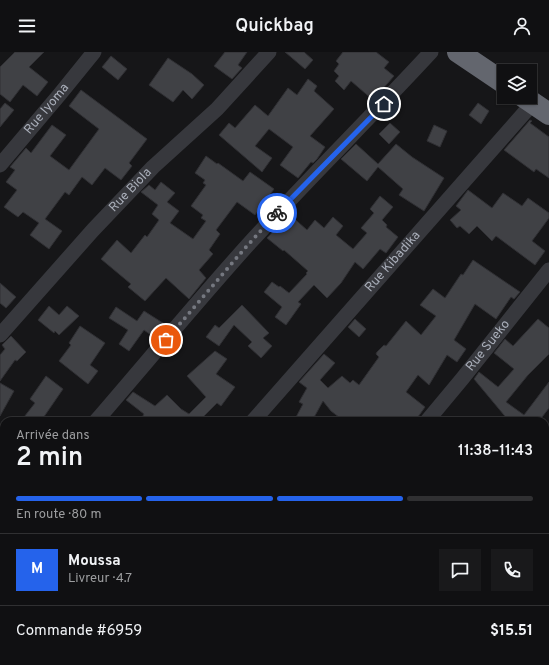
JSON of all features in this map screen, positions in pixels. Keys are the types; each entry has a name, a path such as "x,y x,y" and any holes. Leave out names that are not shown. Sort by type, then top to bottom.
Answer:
{"highway":[{"path":"458,52 497,78"}],"street":[{"name":"Rue Iyoma","path":"0,165 94,52"},
{"name":"Rue Biola","path":"0,335 93,230 153,167 216,109 268,52"},
{"path":"99,417 246,247 384,104 430,52"},
{"name":"Rue Kibadika","path":"257,417 535,105"},
{"name":"Rue Sueko","path":"430,417 549,270"}],"building":[{"path":"15,52 44,52 29,67 48,82 37,96 23,85 10,102 0,94 0,67"},
{"path":"225,52 247,52 238,65 242,68 232,79 214,66"},
{"path":"285,52 304,52 313,60 305,69"},
{"path":"343,52 376,52 389,62 384,68 394,76 373,100 351,81 344,90 335,81 339,76 334,71 339,64 336,61"},
{"path":"111,56 127,69 118,80 102,67"},
{"path":"168,58 192,74 204,85 192,99 183,90 173,102 149,85"},
{"path":"308,79 317,86 314,91 334,109 310,136 325,147 317,159 313,163 311,162 298,178 280,165 293,147 269,129 255,146 272,158 262,172 219,135 229,123 235,128 255,105 268,116 288,88 297,95"},
{"path":"81,90 147,139 129,163 132,166 121,180 105,168 92,185 82,177 69,195 65,192 45,219 62,231 49,249 30,235 39,223 23,212 18,217 4,207 17,190 6,182 15,170 10,167 26,148 31,153 52,125 66,135 50,156 69,170 99,129 69,106"},
{"path":"5,103 14,110 0,127 0,109"},
{"path":"478,103 489,111 481,124 469,115"},
{"path":"530,120 532,121 530,123 549,137 549,178 536,169 534,172 504,150"},
{"path":"390,123 400,132 389,144 379,134"},
{"path":"434,125 447,131 440,147 427,141"},
{"path":"356,144 378,164 396,144 412,157 444,178 424,211 399,195 403,189 378,167 367,181 341,159"},
{"path":"206,156 243,181 250,172 274,189 255,215 237,202 216,230 220,234 209,250 213,254 199,270 206,278 189,299 166,278 145,301 128,287 131,284 101,259 117,240 131,253 145,235 147,237 159,220 152,214 158,205 141,192 149,185 155,190 161,182 175,193 167,202 179,211 170,223 193,239 206,221 201,218 203,215 191,206 206,185 203,183 205,180 195,173"},
{"path":"468,190 492,208 503,193 522,206 528,198 549,213 549,218 532,241 545,251 535,265 496,236 492,241 477,226 469,234 460,226 457,228 450,220 461,210 456,206"},
{"path":"380,196 393,207 382,220 387,225 386,227 398,237 386,253 380,249 363,269 355,262 341,283 327,298 314,285 298,302 301,304 286,325 275,317 282,307 264,292 272,282 289,293 307,274 306,273 308,271 284,250 283,251 267,238 289,214 307,230 315,220 324,228 333,217 343,226 336,235 353,249 367,233 361,228 374,213 370,209"},
{"path":"473,260 520,292 514,299 511,297 496,319 475,304 454,340 466,349 457,362 447,355 429,385 418,375 406,392 425,407 418,417 339,417 331,411 323,401 314,417 296,417 303,404 299,402 307,388 299,382 324,354 335,363 320,380 328,388 342,376 350,383 353,380 359,385 379,357 376,354 377,352 384,345 386,346 406,321 421,335 436,316 420,305 433,289 445,298 461,274 463,275"},
{"path":"0,283 16,297 6,308 0,303"},
{"path":"242,305 269,333 263,338 272,346 261,358 248,346 252,342 234,325 219,346 206,337 215,325 219,328"},
{"path":"49,306 59,315 67,306 79,316 59,335 55,331 54,333 38,320"},
{"path":"116,307 137,321 144,311 166,325 155,338 144,330 129,351 119,344 128,330 109,318"},
{"path":"355,319 366,329 359,337 348,327"},
{"path":"538,319 549,328 549,354 528,375 506,402 524,415 549,382 549,408 542,417 506,417 474,379 479,372 498,387 514,369 494,353 505,339 513,346"},
{"path":"80,326 105,343 90,365 98,371 88,384 59,361 71,345 69,343"},
{"path":"11,336 26,352 17,361 15,360 0,381 0,355 5,349 2,345"},
{"path":"215,351 227,359 216,374 235,387 221,406 217,403 203,417 142,417 144,414 126,400 133,392 155,406 167,395 181,409 189,414 206,397 187,376"},
{"path":"46,376 63,389 44,417 24,417 35,403 30,399"},
{"path":"0,383 14,391 0,416"}],"way so far":[{"path":"166,340 277,213"}],"route":[{"path":"277,213 384,104"}]}
